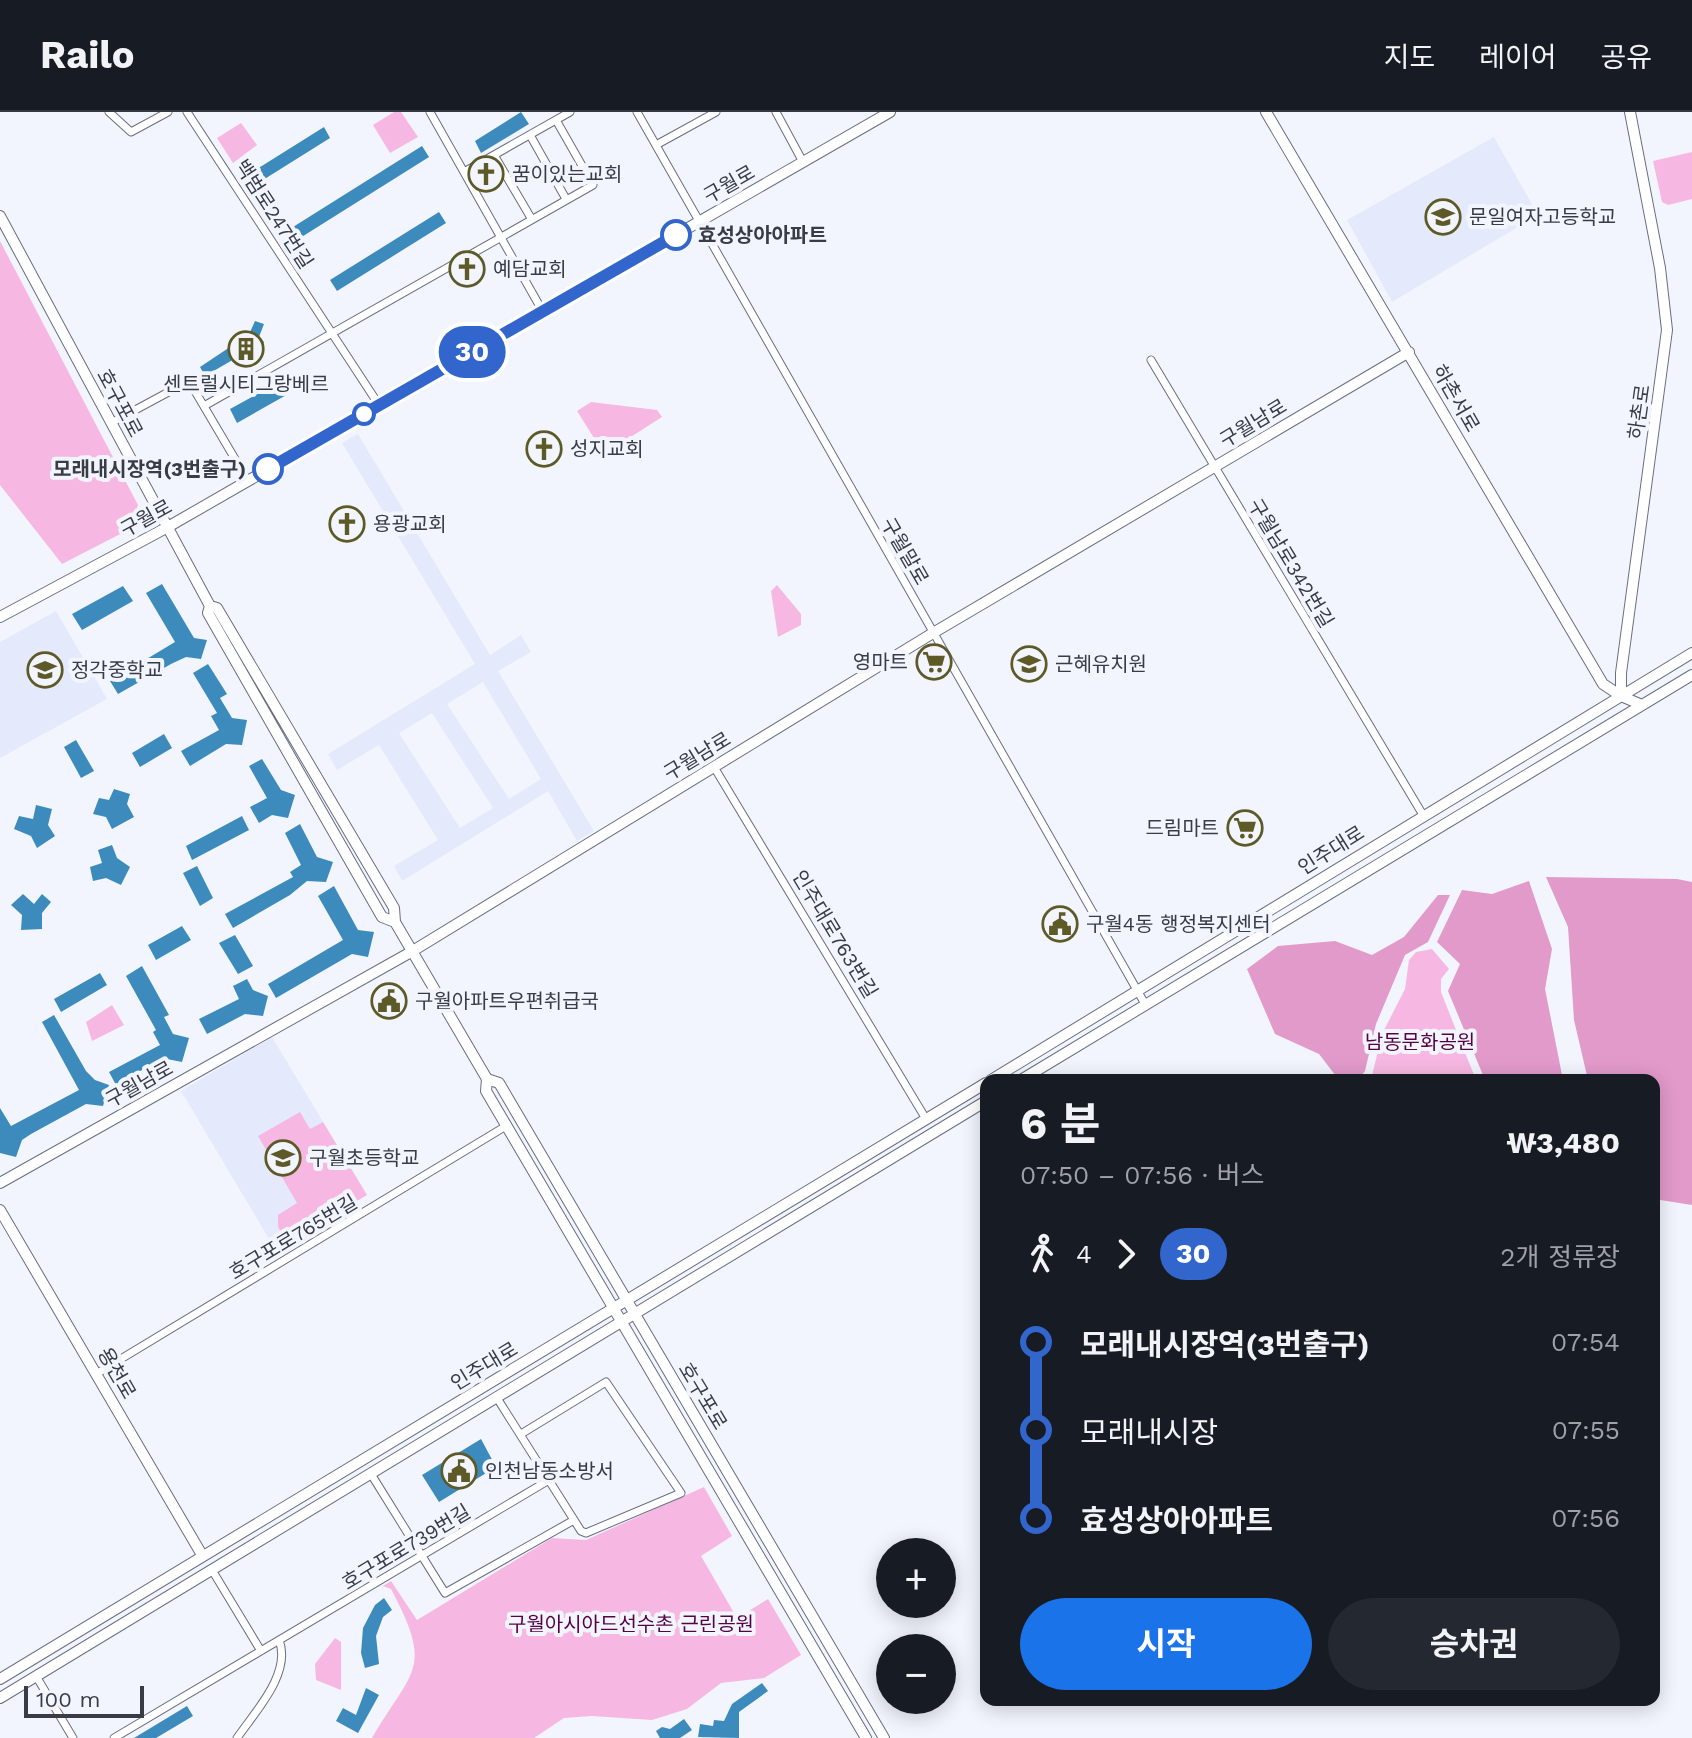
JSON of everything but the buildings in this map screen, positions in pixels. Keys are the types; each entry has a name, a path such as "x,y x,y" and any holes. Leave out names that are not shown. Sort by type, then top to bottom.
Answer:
{"main road":[{"name":"하촌서로","path":"1266,112 1603,684 1621,696"},
{"name":"하촌로","path":"1621,696 1626,632 1667,330 1660,268 1630,112"},
{"name":"구월로","path":"0,617 166,528 883,114"},
{"name":"호구포로","path":"0,216 210,606 217,608 394,908 395,922 411,952 487,1079 486,1091 866,1738"},
{"name":"구월남로","path":"0,1183 411,952 933,633 1409,352"},
{"name":"인주대로","path":"1000,1074 1692,653"},
{"name":"인주대로","path":"1031,1074 1692,675"},
{"path":"1621,696 1642,705"},
{"name":"호구포로","path":"487,1079 499,1083 884,1738"},
{"name":"인주대로","path":"0,1679 980,1086"},
{"name":"인주대로","path":"0,1698 980,1105"},
{"name":"용천로","path":"0,1210 202,1555"}],"street":[{"path":"109,112 131,132 168,112"},
{"name":"백범로247번길","path":"187,112 379,405"},
{"path":"430,112 543,312"},
{"path":"464,172 570,112"},
{"name":"구월말로","path":"637,112 1145,1004"},
{"path":"656,145 716,112"},
{"path":"776,112 803,162"},
{"path":"204,406 593,185 556,120"},
{"path":"530,135 566,199"},
{"path":"494,155 531,218"},
{"name":"구월남로342번길","path":"1151,360 1423,815"},
{"path":"111,423 189,381 248,481"},
{"name":"인주대로763번길","path":"714,767 926,1119"},
{"name":"호구포로765번길","path":"96,1374 506,1126"},
{"path":"497,1398 581,1531 586,1533 681,1493 606,1382 521,1434"},
{"path":"371,1474 445,1593 574,1520"},
{"name":"호구포로739번길","path":"114,1738 549,1480"},
{"path":"212,1570 261,1651"},
{"path":"238,1736 272,1685 283,1658 279,1640"},
{"path":"36,1676 73,1738"}],"shaded area":[{"name":"문일여자고등학교","path":"1494,137 1538,215 1392,302 1347,220"},
{"path":"358,434 490,655 521,635 531,652 498,671 594,831 577,841 548,791 402,881 394,866 438,840 379,745 337,770 328,754 475,664 342,443","holes":["483,682 541,779 509,799 447,704","432,713 493,808 460,828 399,733"]},
{"name":"정각중학교","path":"56,611 107,699 0,758 0,642"},
{"path":"1546,877 1677,879 1692,882 1692,1205 1660,1200 1660,1074 1587,1074 1574,1020 1568,927"},
{"path":"1529,881 1552,949 1545,989 1562,1074 1483,1074 1448,991 1460,964 1437,942 1462,890 1492,894"},
{"path":"1438,895 1450,895 1428,942 1405,955 1376,1024 1363,1074 1334,1074 1319,1054 1275,1034 1247,969 1278,946 1335,941 1372,955 1404,937"},
{"name":"구월초등학교","path":"272,1037 367,1195 275,1249 181,1091"}],"green space":[{"path":"394,112 401,112 418,137 390,153 373,125"},
{"path":"241,123 257,145 233,163 217,138"},
{"path":"1692,152 1692,199 1668,205 1662,202 1653,161"},
{"path":"0,241 138,505 130,529 62,564 0,485"},
{"path":"591,402 657,410 662,417 604,454 577,411"},
{"path":"777,585 801,614 801,625 778,637 771,591"},
{"name":"남동문화공원","path":"1432,949 1449,969 1441,979 1441,992 1474,1074 1372,1074 1382,1034 1405,989 1409,960 1416,952"},
{"path":"112,1005 124,1025 92,1041 86,1022"},
{"path":"300,1112 310,1129 323,1122 367,1195 287,1242 278,1227 278,1215 297,1203 258,1136"},
{"name":"구월아시아드선수촌 근린공원","path":"704,1487 732,1536 701,1556 737,1618 768,1599 801,1655 764,1678 721,1683 687,1709 652,1720 592,1716 564,1718 534,1738 372,1738 407,1681 415,1653 404,1616 391,1589 383,1586 391,1581 417,1620 552,1538 586,1540"},
{"path":"335,1638 341,1642 341,1690 316,1680 315,1664"}],"bus line":[{"name":"30","path":"268,469 676,235"}],"place":[{"name":"꿈이있는교회","path":"486,174"},
{"name":"문일여자고등학교","path":"1443,217"},
{"name":"효성상아아파트","path":"676,235"},
{"name":"예담교회","path":"467,269"},
{"name":"센트럴시티그랑베르","path":"246,349"},
{"name":"성지교회","path":"544,449"},
{"name":"모래내시장역(3번출구)","path":"268,469"},
{"name":"용광교회","path":"347,524"},
{"name":"영마트","path":"934,662"},
{"name":"근혜유치원","path":"1029,664"},
{"name":"정각중학교","path":"45,670"},
{"name":"드림마트","path":"1245,828"},
{"name":"구월4동 행정복지센터","path":"1060,924"},
{"name":"구월아파트우편취급국","path":"389,1001"},
{"name":"구월초등학교","path":"283,1158"},
{"name":"인천남동소방서","path":"459,1471"}]}
